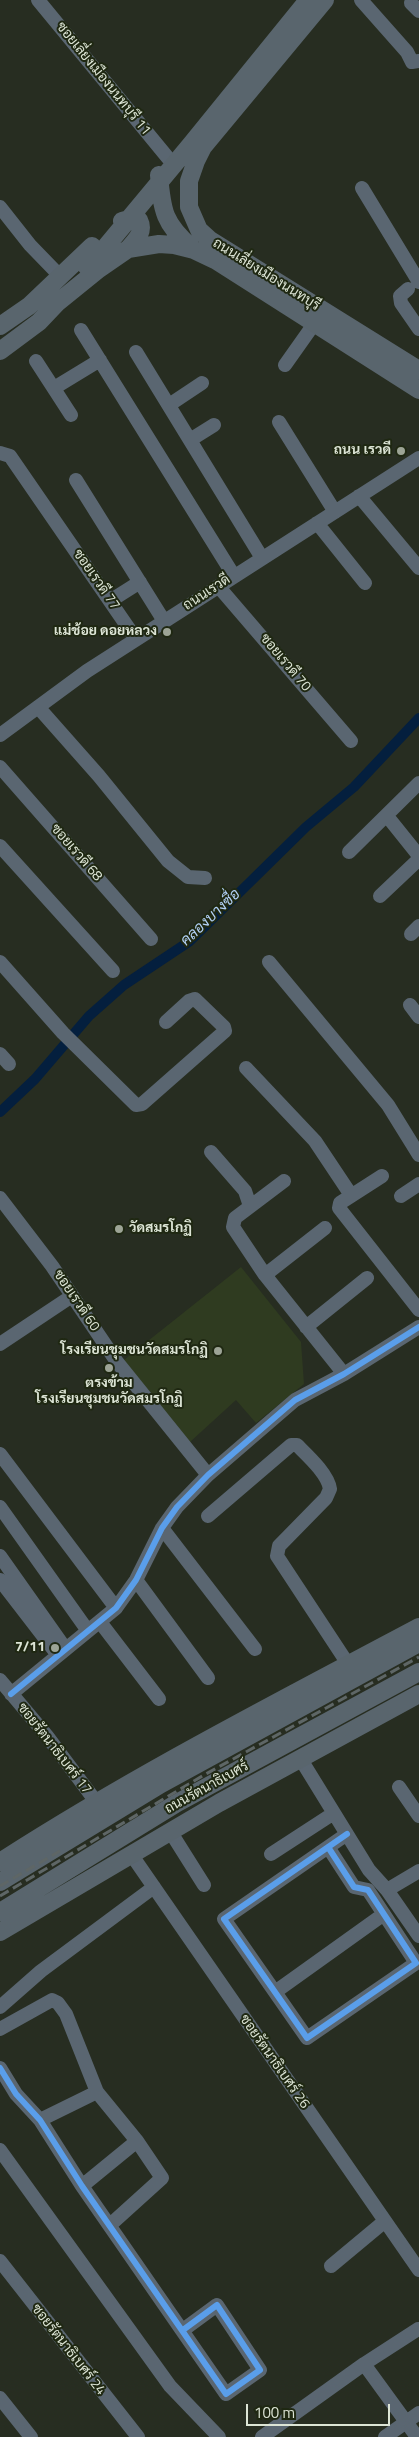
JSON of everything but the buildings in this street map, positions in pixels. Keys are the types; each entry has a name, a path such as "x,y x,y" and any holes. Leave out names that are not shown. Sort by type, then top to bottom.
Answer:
{"main road":[{"path":"0,326 29,306 61,277 111,226 296,0"},
{"path":"0,337 38,310 103,250 308,0"},
{"name":"ถนนเลี่ยงเมืองนนทบุรี","path":"325,0 203,147 189,181 189,207 199,230 210,240 419,369"},
{"name":"ถนนเลี่ยงเมืองนนทบุรี","path":"163,163 163,206 174,232 194,250"},
{"path":"163,206 166,198 174,194 180,197 189,207"},
{"path":"111,226 133,218 139,220 142,226 141,233 128,249"},
{"name":"ถนนเลี่ยงเมืองนนทบุรี","path":"0,351 39,322 57,303 98,269 128,249 159,244 194,250 215,260 419,390"},
{"path":"0,1862 179,1756 419,1627"},
{"name":"ถนนรัตนาธิเบศร์","path":"0,1882 161,1784 271,1722 419,1643"},
{"name":"ถนนรัตนาธิเบศร์","path":"0,1912 177,1803 419,1672"},
{"name":"ถนนรัตนาธิเบศร์","path":"0,1932 265,1777 419,1694"},
{"path":"265,1777 336,1718"},
{"path":"179,1756 271,1722"}],"street":[{"name":"ซอยเลี่ยงเมืองนนทบุรี 11","path":"38,0 163,163"},
{"path":"361,0 408,52 412,62 419,61"},
{"path":"362,188 413,285 400,296 401,304 419,329"},
{"path":"0,207 30,245 61,277"},
{"path":"285,365 314,324"},
{"path":"81,330 234,576"},
{"path":"136,352 262,558"},
{"path":"54,388 100,360"},
{"path":"36,361 72,415"},
{"path":"169,405 202,383"},
{"path":"279,422 335,512"},
{"path":"190,440 214,425"},
{"name":"ซอยเรวดี 77","path":"0,452 10,456 136,639"},
{"name":"ถนนเรวดี","path":"0,734 87,671 419,458"},
{"path":"76,480 164,621"},
{"path":"359,496 419,568"},
{"path":"318,524 365,583"},
{"path":"110,601 140,582"},
{"name":"ซอยเรวดี 70","path":"218,586 351,740"},
{"path":"38,707 99,776 168,860 188,877 205,878"},
{"name":"ซอยเรวดี 68","path":"0,767 151,939"},
{"path":"349,852 419,782"},
{"path":"380,896 418,854 387,816"},
{"path":"0,846 113,971"},
{"path":"0,962 80,1050 134,1104 142,1104 225,1031 224,1027 195,999 189,1001 166,1022"},
{"path":"269,962 388,1105 419,1155"},
{"path":"410,1005 419,1017"},
{"path":"246,1068 315,1140 351,1195"},
{"path":"211,1152 245,1191 250,1206"},
{"path":"382,1176 340,1202 339,1208 419,1310"},
{"path":"284,1181 235,1218 232,1225 265,1275 344,1374"},
{"path":"400,1196 419,1184"},
{"name":"ซอยเรวดี 60","path":"1,1200 72,1296 117,1362 208,1475"},
{"path":"265,1275 325,1228"},
{"path":"306,1326 367,1278"},
{"path":"0,1344 72,1296"},
{"path":"11,1694 61,1651 116,1608 136,1580 162,1528 177,1507 208,1475 295,1400 344,1374 419,1327"},
{"path":"208,1516 291,1445 297,1445 304,1451 328,1481 330,1489 326,1498 279,1546 277,1556 348,1664"},
{"path":"0,1454 116,1608"},
{"path":"0,1506 88,1631"},
{"path":"162,1528 255,1649"},
{"path":"0,1556 61,1651"},
{"path":"0,1580 61,1651"},
{"path":"136,1580 208,1678"},
{"path":"100,1622 159,1699"},
{"name":"ซอยรัตนาธิเบศร์ 17","path":"0,1680 47,1736 97,1803"},
{"path":"300,1758 369,1870 387,1890 419,1936"},
{"path":"399,1787 419,1816"},
{"path":"271,1854 334,1813"},
{"path":"170,1831 204,1885"},
{"path":"328,1847 354,1887 368,1890 416,1963 307,2038 224,1919 328,1847 347,1834"},
{"name":"ซอยรัตนาธิเบศร์ 26","path":"131,1854 419,2270"},
{"path":"387,1890 419,1871"},
{"path":"0,2007 41,1971 154,1887"},
{"path":"275,1992 384,1914"},
{"path":"0,2029 52,2000 55,2002 66,2014 97,2092 137,2141 162,2178 110,2225"},
{"path":"0,2068 16,2094 40,2120 82,2186 226,2394 260,2370 217,2305 183,2330"},
{"path":"40,2120 97,2092"},
{"path":"82,2186 137,2141"},
{"path":"0,2150 170,2386 218,2437"},
{"path":"331,2266 385,2221"},
{"name":"ซอยรัตนาธิเบศร์ 24","path":"0,2261 138,2437"},
{"path":"262,2437 364,2364 418,2329"},
{"path":"364,2364 417,2437"},
{"path":"0,2398 31,2437"},
{"path":"385,2437 419,2413"}],"shaded area":[{"name":"โรงเรียนชุมชนวัดสมรโกฏิ","path":"241,1267 301,1342 304,1384 256,1423 236,1400 190,1442 124,1360"}],"waterway":[{"name":"คลองบางซื่อ","path":"0,1112 35,1079 89,1016 124,985 190,941 306,827 354,787 419,718"}],"railway":[{"path":"0,1896 204,1775 419,1657"},
{"path":"0,1886 60,1851"}],"cycle path":[{"path":"11,1694 116,1608 136,1580 162,1528 177,1507 208,1475 295,1400 344,1374 419,1327"},
{"path":"328,1847 354,1887 368,1890 416,1963 307,2038 224,1919 347,1834"},
{"path":"0,2068 16,2094 40,2120 82,2186 226,2394 260,2370 217,2305 183,2330"}],"place":[{"name":"ถนน เรวดี","path":"401,451"},
{"name":"แม่ช้อย ดอยหลวง","path":"167,632"},
{"name":"วัดสมรโกฏิ","path":"119,1229"},
{"name":"โรงเรียนชุมชนวัดสมรโกฏิ","path":"218,1351"},
{"name":"ตรงข้าม โรงเรียนชุมชนวัดสมรโกฏิ","path":"109,1368"},
{"name":"7/11","path":"55,1648"}]}
